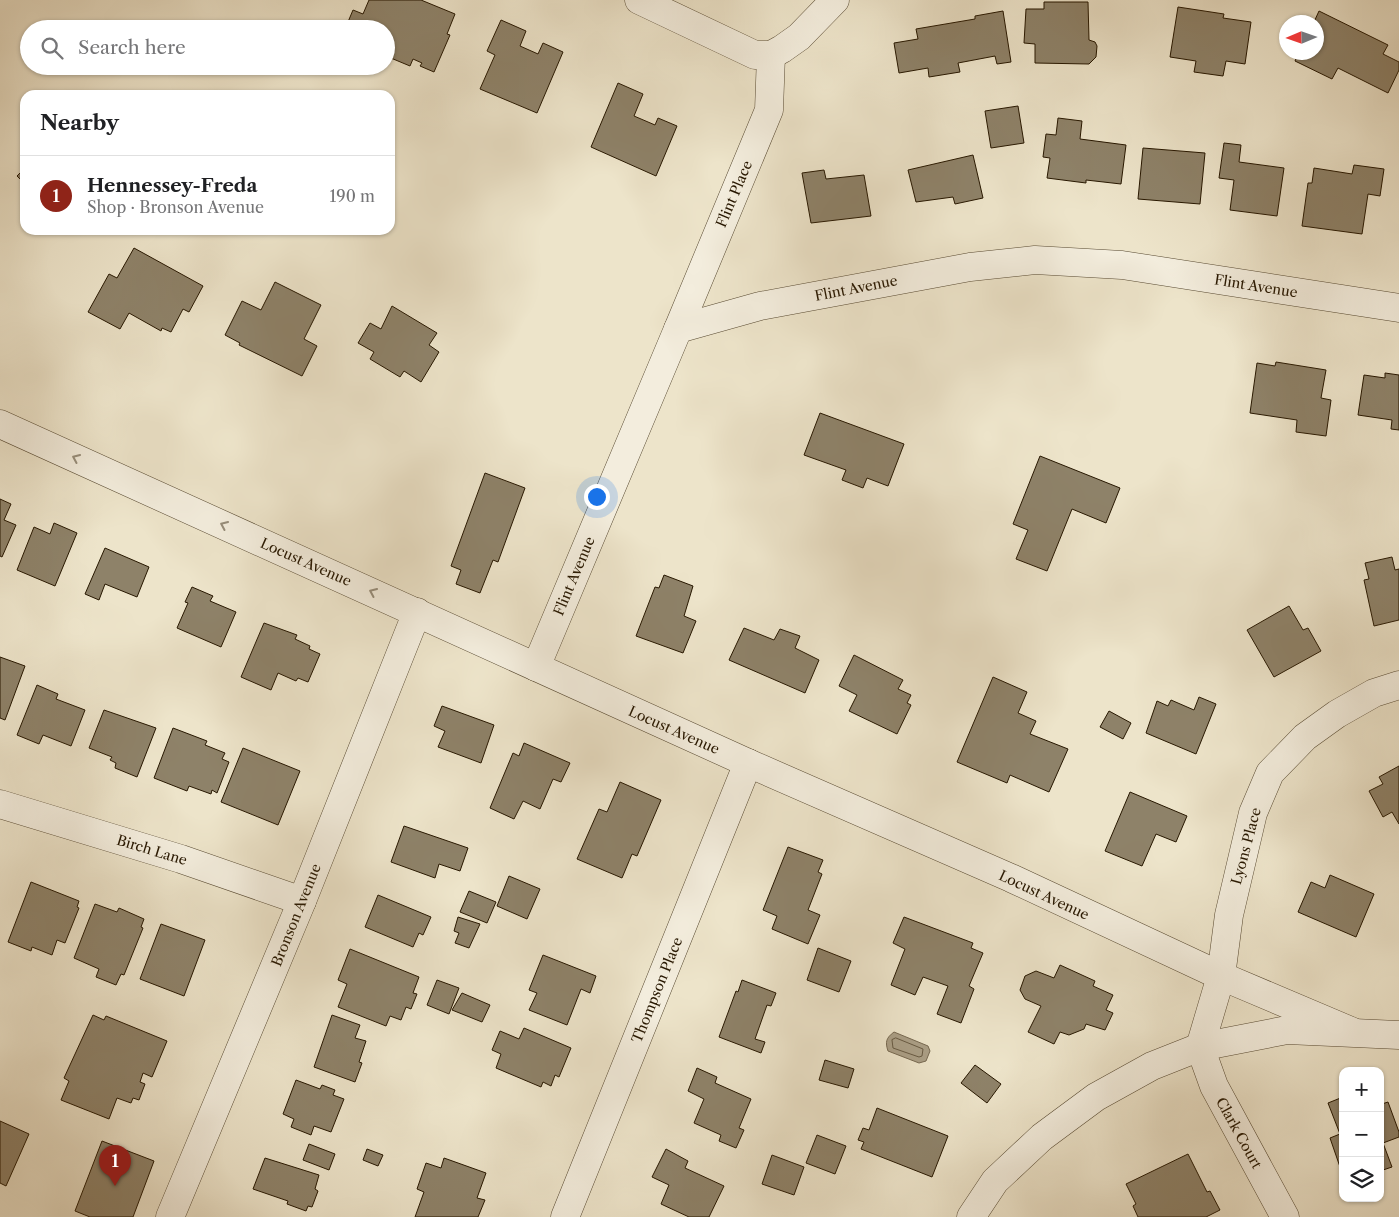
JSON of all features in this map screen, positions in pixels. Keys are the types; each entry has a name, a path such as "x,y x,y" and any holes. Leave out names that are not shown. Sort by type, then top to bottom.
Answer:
{"street":[{"path":"639,0 755,55 771,55 799,37 835,0"},
{"name":"Flint Place","path":"678,329 769,110 771,55"},
{"name":"Flint Avenue","path":"536,667 678,329 760,306 970,267 1035,260 1122,265 1399,308"},
{"name":"Locust Avenue","path":"0,424 748,763 1011,878 1220,976 1351,1031"},
{"name":"Bronson Avenue","path":"170,1217 302,901 417,612"},
{"name":"Lyons Place","path":"1200,1047 1220,976 1229,915 1250,822 1270,773 1305,737 1337,714 1374,693 1399,685"},
{"name":"Thompson Place","path":"565,1217 748,763"},
{"name":"Birch Lane","path":"0,804 181,859 302,901"},
{"path":"971,1217 995,1181 1042,1137 1088,1103 1152,1066 1200,1047 1287,1030 1351,1031 1399,1035"},
{"name":"Clark Court","path":"1200,1047 1214,1086 1285,1217"}],"water":[{"path":"894,1032 928,1046 930,1051 926,1061 919,1063 888,1051 887,1040"}],"building":[{"path":"369,0 421,0 455,14 447,34 450,35 434,72 420,66 422,63 413,59 410,66 395,60 395,20 349,20 353,10 363,14"},
{"path":"1044,2 1088,2 1089,40 1095,42 1097,46 1096,57 1089,64 1035,63 1035,44 1024,43 1026,9 1044,9"},
{"path":"1178,7 1224,14 1223,18 1251,22 1245,64 1226,61 1223,76 1194,72 1196,61 1170,57"},
{"path":"1003,11 1011,62 997,64 995,56 958,63 960,72 929,77 928,68 899,73 894,43 918,39 916,29 975,19 975,16"},
{"path":"1319,11 1388,45 1383,54 1399,62 1399,70 1388,93 1338,68 1332,79 1295,61 1324,60 1324,15 1317,15"},
{"path":"501,20 526,31 520,46 538,54 543,43 563,52 537,113 480,89 495,55 487,51"},
{"path":"618,83 643,94 634,116 655,125 658,118 677,126 656,176 591,147"},
{"path":"1018,106 1024,143 991,148 985,111"},
{"path":"1058,118 1082,121 1080,139 1126,145 1121,184 1086,180 1086,183 1047,178 1050,158 1043,157 1046,134 1056,135"},
{"path":"1224,143 1241,145 1239,162 1284,168 1277,216 1230,210 1234,180 1219,178"},
{"path":"1143,148 1205,153 1200,204 1138,199"},
{"path":"973,155 983,198 955,204 953,197 916,202 908,170"},
{"path":"1354,165 1384,169 1380,196 1368,194 1362,234 1302,226 1308,183 1312,183 1314,168 1352,174"},
{"path":"824,170 826,179 864,175 871,216 811,223 802,173"},
{"path":"134,248 203,286 189,312 183,309 171,332 162,328 161,331 129,313 120,329 88,312 109,274 117,278"},
{"path":"275,282 321,305 304,339 317,346 302,376 239,345 240,343 225,335 242,301 261,310"},
{"path":"392,306 437,333 429,345 439,352 421,382 404,371 400,377 370,359 374,352 358,343 370,323 381,329"},
{"path":"1276,362 1326,370 1321,398 1331,400 1326,436 1296,432 1297,420 1250,413 1257,363 1275,366"},
{"path":"1385,373 1399,375 1399,430 1391,429 1392,420 1358,415 1364,375 1385,378"},
{"path":"820,413 904,444 888,486 867,478 863,488 842,480 846,470 804,455"},
{"path":"1040,456 1120,488 1106,523 1072,509 1047,571 1016,559 1028,530 1013,524"},
{"path":"485,473 525,488 498,562 493,560 480,593 456,584 461,570 451,566"},
{"path":"0,499 11,504 4,520 16,525 2,557 0,556"},
{"path":"54,523 77,533 55,586 17,570 34,527 50,534"},
{"path":"105,548 149,567 137,597 105,584 99,600 85,594"},
{"path":"1392,557 1395,570 1399,569 1399,620 1374,626 1364,580 1369,579 1365,563"},
{"path":"664,575 693,586 684,616 696,621 683,653 636,636 655,587 659,588"},
{"path":"192,587 213,596 210,601 236,612 221,647 177,628 188,603 185,602"},
{"path":"1289,606 1303,630 1308,628 1321,651 1274,677 1247,630"},
{"path":"264,623 297,635 295,639 310,646 309,649 320,654 308,682 298,678 296,681 278,673 271,690 241,677"},
{"path":"744,628 774,640 780,629 800,636 795,648 819,660 805,693 729,660"},
{"path":"854,655 903,680 898,689 911,695 907,703 911,705 897,734 849,711 857,695 839,686"},
{"path":"0,657 25,666 5,720 0,718"},
{"path":"993,677 1027,692 1018,713 1036,721 1030,734 1068,749 1049,792 1010,775 1007,783 957,762"},
{"path":"37,685 58,694 56,699 85,710 71,746 43,735 39,744 17,735"},
{"path":"1199,697 1216,704 1196,754 1146,733 1157,701 1168,706 1171,700 1194,710"},
{"path":"442,706 494,725 481,763 438,747 445,731 434,726"},
{"path":"104,710 156,728 137,777 115,768 116,763 110,760 112,757 89,748"},
{"path":"1109,711 1131,723 1123,739 1100,727"},
{"path":"173,728 207,741 205,745 225,753 222,759 229,762 217,793 212,790 211,794 189,786 187,791 154,778"},
{"path":"524,743 570,763 561,782 553,779 540,809 523,801 514,819 490,808 513,753 519,756"},
{"path":"243,748 300,771 278,825 221,802"},
{"path":"1399,766 1399,824 1392,812 1383,817 1369,791 1383,784 1379,777"},
{"path":"620,782 661,800 637,856 632,854 622,878 577,859 599,809 607,812"},
{"path":"1130,792 1187,816 1176,842 1156,834 1142,866 1105,851"},
{"path":"404,826 468,848 460,871 439,864 435,878 391,862"},
{"path":"788,847 823,860 818,872 822,874 808,910 820,915 808,944 772,929 777,916 763,910"},
{"path":"1330,875 1374,894 1356,937 1298,912 1311,882 1325,888"},
{"path":"509,876 540,889 527,919 497,906"},
{"path":"31,882 79,901 77,907 79,908 65,943 57,940 52,955 32,947 31,951 8,942"},
{"path":"469,891 496,902 487,923 460,912"},
{"path":"378,895 431,917 423,935 419,933 413,947 365,927"},
{"path":"95,904 117,912 119,908 144,919 141,927 143,928 124,975 121,974 116,985 96,977 99,969 74,958"},
{"path":"458,917 480,924 469,948 455,943 459,933 454,931"},
{"path":"904,917 973,943 971,948 983,953 969,986 974,989 961,1023 937,1014 948,986 923,977 915,995 891,985 905,949 893,943"},
{"path":"161,924 205,940 184,996 140,979"},
{"path":"818,948 851,961 839,992 807,980"},
{"path":"350,949 419,977 413,993 417,994 411,1009 406,1007 401,1020 390,1016 386,1026 338,1007 347,984 338,980"},
{"path":"543,955 596,976 590,993 581,989 567,1025 529,1010 537,993 529,990"},
{"path":"1060,965 1095,981 1093,986 1113,995 1106,1010 1113,1013 1105,1030 1086,1024 1084,1029 1069,1035 1060,1032 1054,1044 1028,1032 1041,1006 1025,999 1020,990 1025,976 1036,971 1054,978"},
{"path":"437,980 459,988 449,1014 427,1005"},
{"path":"742,980 776,993 771,1006 767,1005 755,1039 765,1042 761,1053 719,1037"},
{"path":"462,993 490,1005 482,1022 452,1010"},
{"path":"93,1015 104,1020 106,1016 167,1041 152,1077 143,1073 140,1082 145,1084 139,1100 133,1098 131,1103 117,1098 109,1119 61,1100 69,1081 64,1078"},
{"path":"332,1015 360,1025 355,1038 366,1041 359,1062 362,1063 355,1082 314,1067"},
{"path":"524,1028 571,1048 559,1077 555,1075 551,1086 543,1082 541,1087 496,1068 501,1054 492,1050 500,1031 519,1039"},
{"path":"825,1060 854,1069 848,1088 819,1080"},
{"path":"975,1065 1001,1084 987,1103 961,1083"},
{"path":"697,1068 717,1077 715,1083 751,1099 739,1128 744,1130 736,1148 719,1141 721,1135 694,1123 704,1099 688,1091"},
{"path":"296,1080 320,1089 322,1085 335,1090 333,1095 344,1099 331,1132 314,1126 311,1135 291,1127 294,1119 283,1114"},
{"path":"1339,1099 1339,1131 1328,1103"},
{"path":"1388,1102 1399,1137 1384,1143 1384,1103"},
{"path":"877,1108 948,1136 932,1177 861,1149 864,1142 858,1140 863,1128 869,1130"},
{"path":"0,1121 29,1134 6,1186 0,1183"},
{"path":"1339,1134 1339,1164 1330,1138"},
{"path":"817,1135 846,1146 835,1174 806,1163"},
{"path":"102,1141 154,1161 133,1217 90,1217 75,1211"},
{"path":"309,1144 335,1154 329,1170 303,1160"},
{"path":"1384,1146 1392,1167 1384,1170"},
{"path":"367,1149 383,1155 378,1166 363,1160"},
{"path":"666,1149 688,1161 685,1168 724,1186 709,1217 689,1217 661,1204 669,1185 652,1177"},
{"path":"1188,1154 1207,1192 1210,1191 1220,1210 1206,1217 1138,1217 1133,1206 1136,1204 1126,1184"},
{"path":"772,1155 804,1167 794,1195 762,1184"},
{"path":"265,1158 319,1175 315,1189 318,1191 312,1207 308,1206 306,1211 287,1204 288,1201 253,1189"},
{"path":"444,1158 486,1173 477,1198 485,1200 478,1217 415,1217 424,1192 417,1189 426,1163 441,1168"}],"place":[{"name":"Hennessey-Freda","path":"115,1186"}]}
